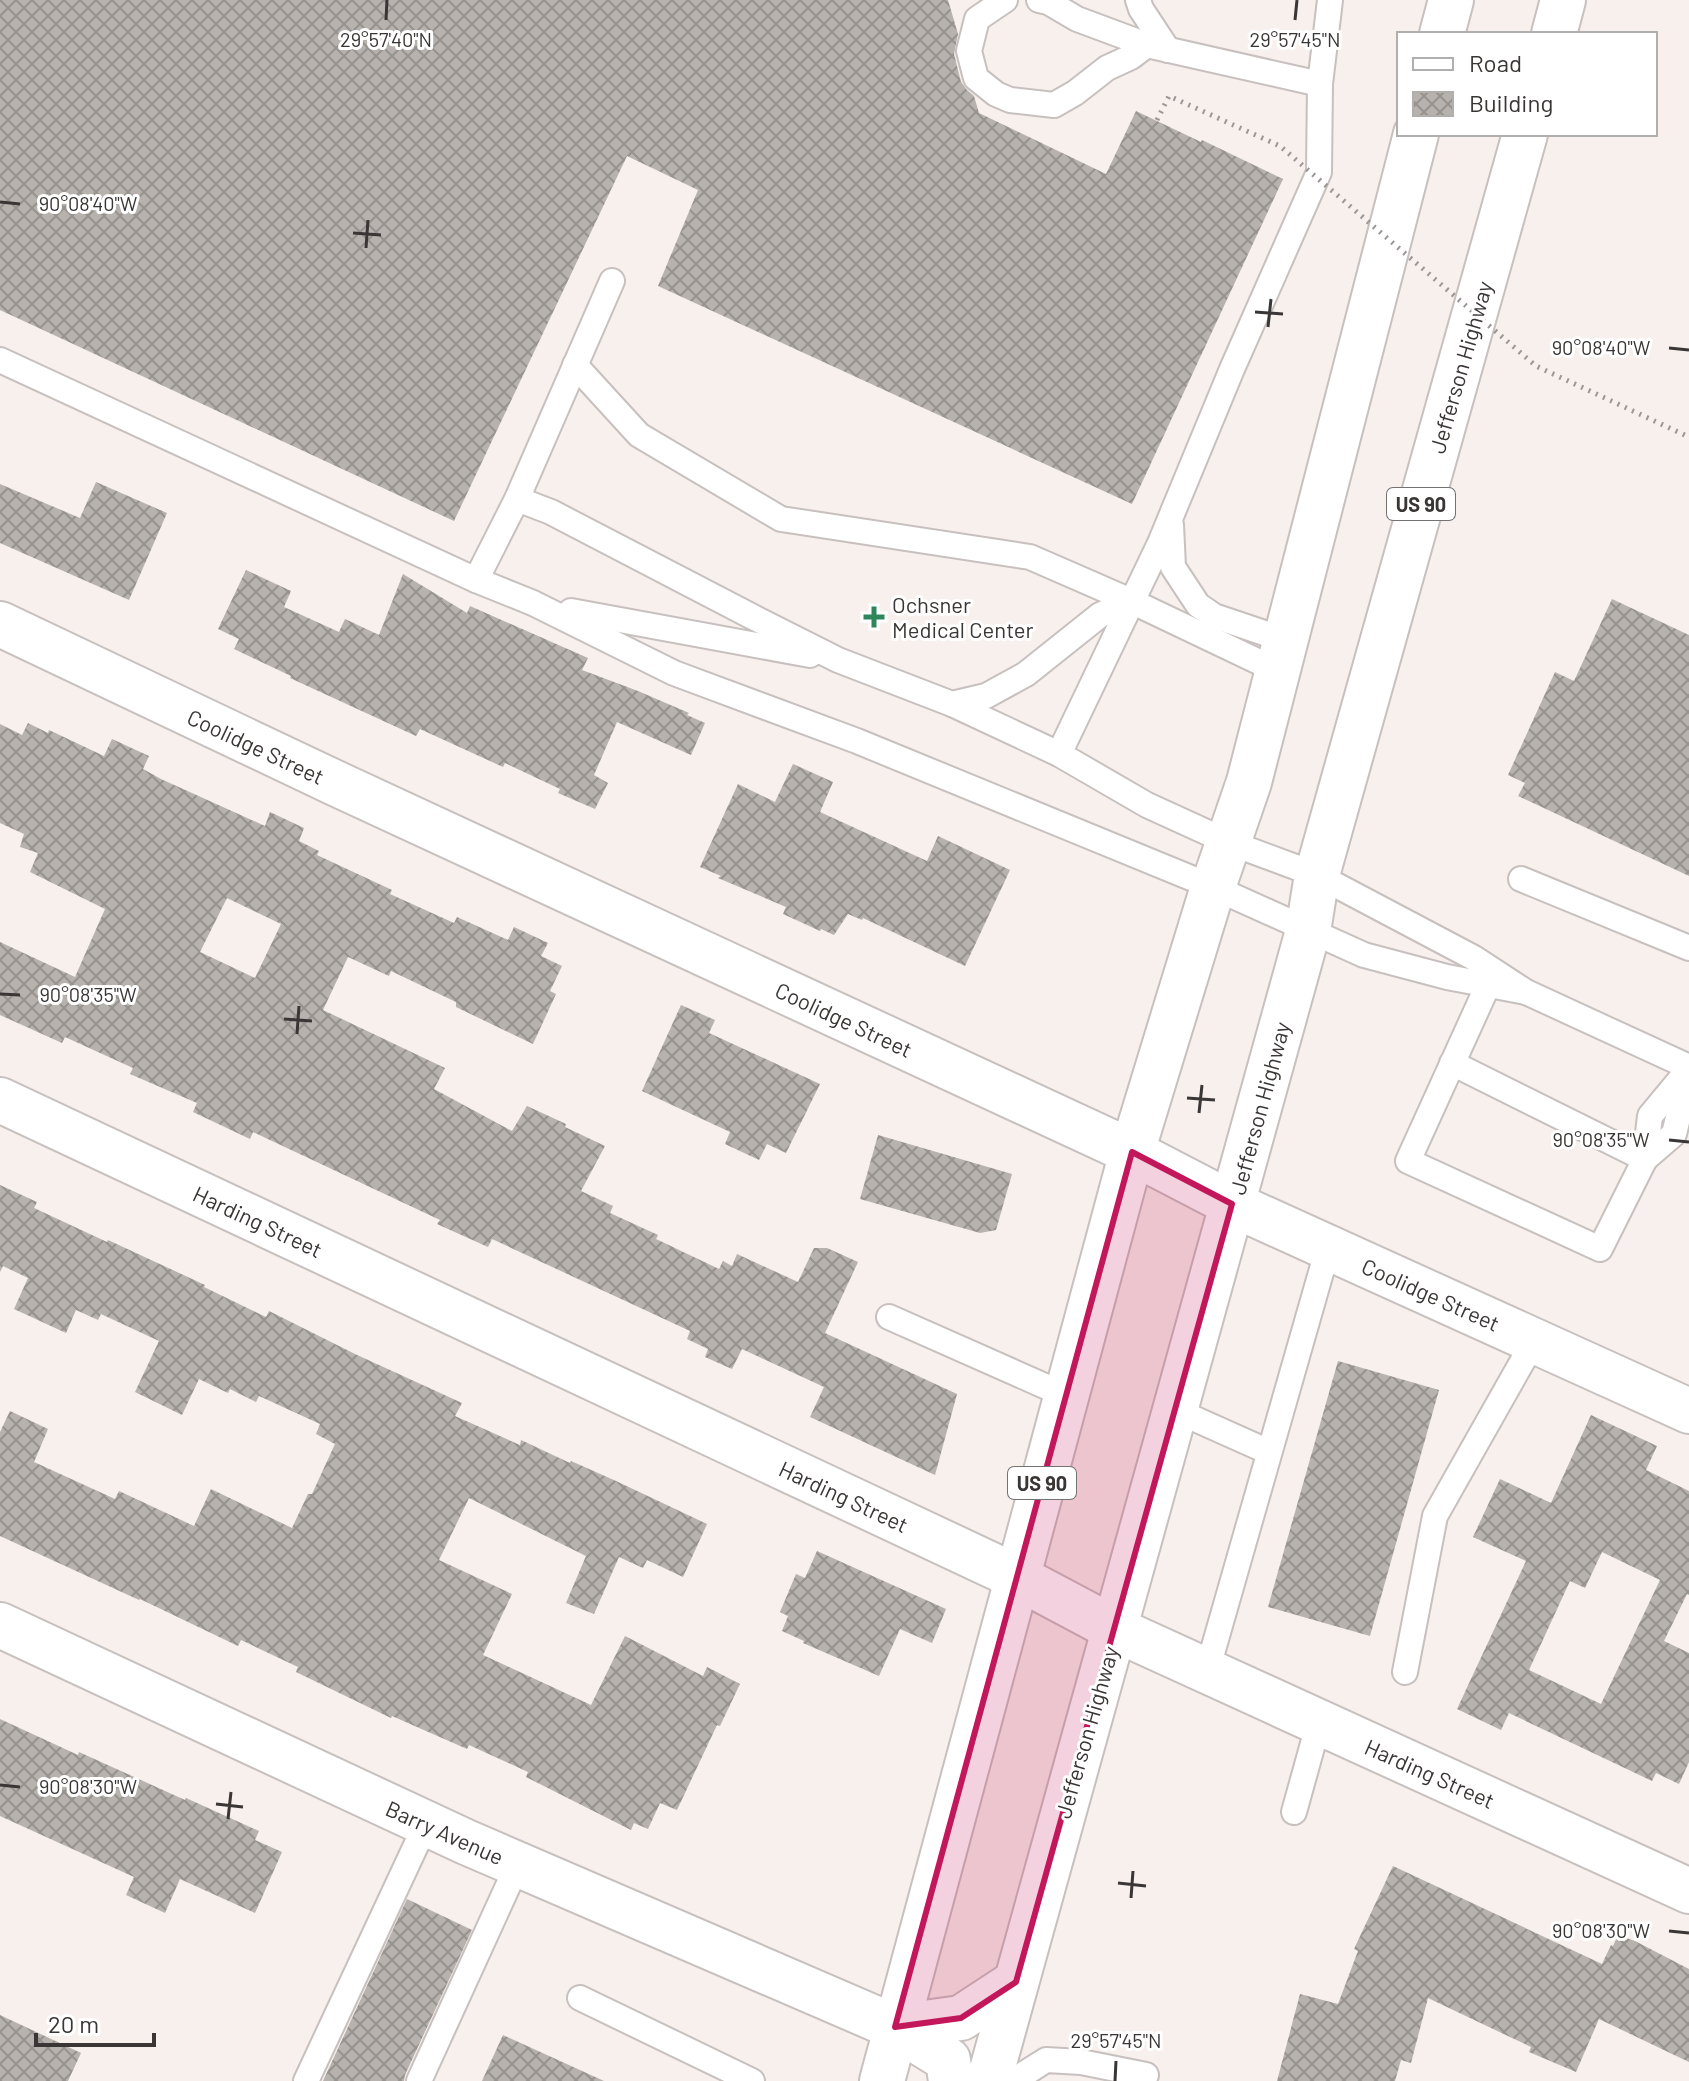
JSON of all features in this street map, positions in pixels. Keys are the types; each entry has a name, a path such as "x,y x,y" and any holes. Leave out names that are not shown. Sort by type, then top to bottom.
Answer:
{"street":[{"path":"1443,32 1451,0"},
{"path":"1555,32 1563,0"},
{"name":"US 90","path":"882,2081 1132,1152 1213,887 1249,782 1415,136"},
{"name":"Jefferson Highway","path":"989,2081 1308,931 1317,875 1524,136"},
{"name":"Coolidge Street","path":"0,624 348,789 1132,1152 1232,1204 1689,1411"},
{"name":"Harding Street","path":"0,1100 1017,1577 1115,1629 1689,1891"},
{"name":"Barry Avenue","path":"0,1625 426,1824 895,2027 948,2060 951,2081"},
{"path":"895,2027 961,2018 1016,1982"}],"lane":[{"path":"1005,0 977,19 969,51 976,78 996,94 1010,100 1054,105 1107,68 1157,48"},
{"path":"1039,0 1077,19 1157,48 1320,84"},
{"path":"1138,0 1157,48"},
{"path":"1059,754 1170,516 1319,172 1320,84 1330,0"},
{"path":"476,580 517,499 612,281"},
{"path":"0,360 476,580 533,603 674,673 857,741 1213,887 1364,955 1447,977 1526,992"},
{"path":"575,365 639,435 781,519 1030,557 1131,601 1281,656"},
{"path":"517,499 551,512 838,660 952,704 1059,754 1147,805 1228,842 1317,875 1474,958 1526,992 1689,1069 1674,1134 1645,1159 1600,1249 1408,1161 1488,985"},
{"path":"1170,516 1173,567 1198,605 1281,656"},
{"path":"952,704 986,696 1026,674 1100,615 1131,601"},
{"path":"533,603 838,660"},
{"path":"1521,879 1689,948"},
{"path":"1452,1063 1645,1159"},
{"path":"1207,1671 1328,1248"},
{"path":"889,1317 1065,1395"},
{"path":"1405,1672 1435,1516 1534,1341"},
{"path":"1175,1410 1269,1452"},
{"path":"1294,1812 1319,1722"},
{"path":"306,2081 426,1824"},
{"path":"419,2081 518,1864"},
{"path":"580,1998 750,2080"},
{"path":"1013,2081 1046,2060 1081,2062 1146,2075"}],"path":[{"path":"1157,120 1169,96 1280,146 1536,366 1689,437"}],"highlighted area":[{"path":"1132,1152 1232,1204 1016,1982 961,2018 895,2027"}],"building":[{"path":"0,0 948,0 958,34 954,54 961,82 974,96 979,113 1106,174 1136,111 1283,179 1132,504 658,286 698,190 627,156 454,521 0,310"},
{"path":"96,482 167,513 129,600 0,543 0,484 80,518"},
{"path":"246,570 291,591 284,607 339,632 345,619 379,635 403,574 467,613 470,606 588,658 582,670 638,691 705,723 691,755 617,722 594,775 608,783 595,809 558,793 560,789 505,763 503,767 420,729 416,736 234,649 239,639 218,629"},
{"path":"1612,599 1689,635 1689,876 1518,796 1525,783 1508,775 1555,672 1574,681"},
{"path":"28,723 104,756 112,739 149,756 143,769 161,779 265,826 270,812 304,828 299,841 319,851 317,855 392,890 390,894 454,923 457,917 508,940 514,927 548,943 541,956 562,966 550,991 556,994 533,1044 391,971 389,976 348,957 323,1010 445,1068 434,1089 512,1131 527,1106 605,1146 581,1191 613,1206 610,1213 658,1235 656,1239 719,1269 723,1261 732,1266 737,1254 798,1282 814,1248 827,1248 858,1262 825,1333 957,1394 935,1475 810,1417 824,1387 742,1349 732,1369 705,1357 708,1349 687,1339 690,1331 492,1239 488,1247 437,1224 440,1220 253,1132 250,1139 193,1112 197,1103 130,1074 133,1068 65,1037 62,1043 0,1015 0,942 75,977 105,909 30,872 38,853 20,847 24,834 0,823 0,724 22,735","holes":["227,898 281,924 255,978 200,952"]},
{"path":"793,764 833,782 820,812 927,861 938,836 1010,870 965,966 863,918 848,914 834,935 820,931 783,914 786,907 700,867 738,784 775,802"},
{"path":"681,1005 715,1020 709,1033 820,1084 786,1153 767,1144 759,1160 725,1144 730,1132 642,1091"},
{"path":"878,1135 1012,1174 996,1230 980,1233 860,1199"},
{"path":"0,1185 37,1202 34,1208 205,1285 266,1317 269,1311 462,1403 455,1416 520,1445 521,1440 571,1461 707,1524 683,1577 647,1560 643,1568 619,1557 594,1614 566,1603 586,1556 469,1498 439,1560 512,1594 483,1655 591,1705 625,1636 703,1676 707,1667 740,1684 677,1810 660,1803 648,1829 634,1823 631,1830 526,1777 528,1772 469,1745 467,1749 391,1718 296,1672 298,1667 241,1640 238,1646 0,1536 0,1432 10,1411 48,1429 34,1462 115,1499 119,1491 194,1526 211,1489 292,1528 335,1444 316,1434 320,1424 259,1396 256,1402 199,1379 182,1415 135,1392 159,1341 101,1314 98,1320 76,1310 66,1333 14,1309 28,1278 3,1266 0,1272"},
{"path":"1338,1361 1439,1390 1370,1636 1268,1607"},
{"path":"1591,1415 1657,1446 1646,1470 1689,1491 1689,1595 1664,1641 1689,1653 1689,1762 1679,1784 1656,1773 1652,1781 1509,1713 1501,1730 1457,1709 1526,1561 1473,1537 1500,1479 1551,1503","holes":["1602,1552 1660,1580 1601,1704 1529,1670 1570,1581 1585,1588"]},
{"path":"817,1551 946,1609 932,1643 900,1629 879,1676 782,1631 788,1616 780,1612 796,1574 805,1578"},
{"path":"0,1719 259,1831 255,1840 282,1852 255,1913 180,1879 165,1913 126,1895 134,1877 0,1816"},
{"path":"1393,1866 1602,1964 1618,1935 1689,1969 1689,2062 1599,2019 1576,2072 1529,2052 1531,2047 1428,1998 1411,2063 1401,2060 1395,2081 1277,2081 1300,1994 1338,2004 1358,1951 1354,1949"},
{"path":"407,1899 472,1930 404,2081 323,2081"},
{"path":"0,2015 81,2053 68,2081 0,2081"},
{"path":"503,2035 604,2081 482,2081"}],"place":[{"name":"Ochsner Medical Center","path":"874,617"}]}
